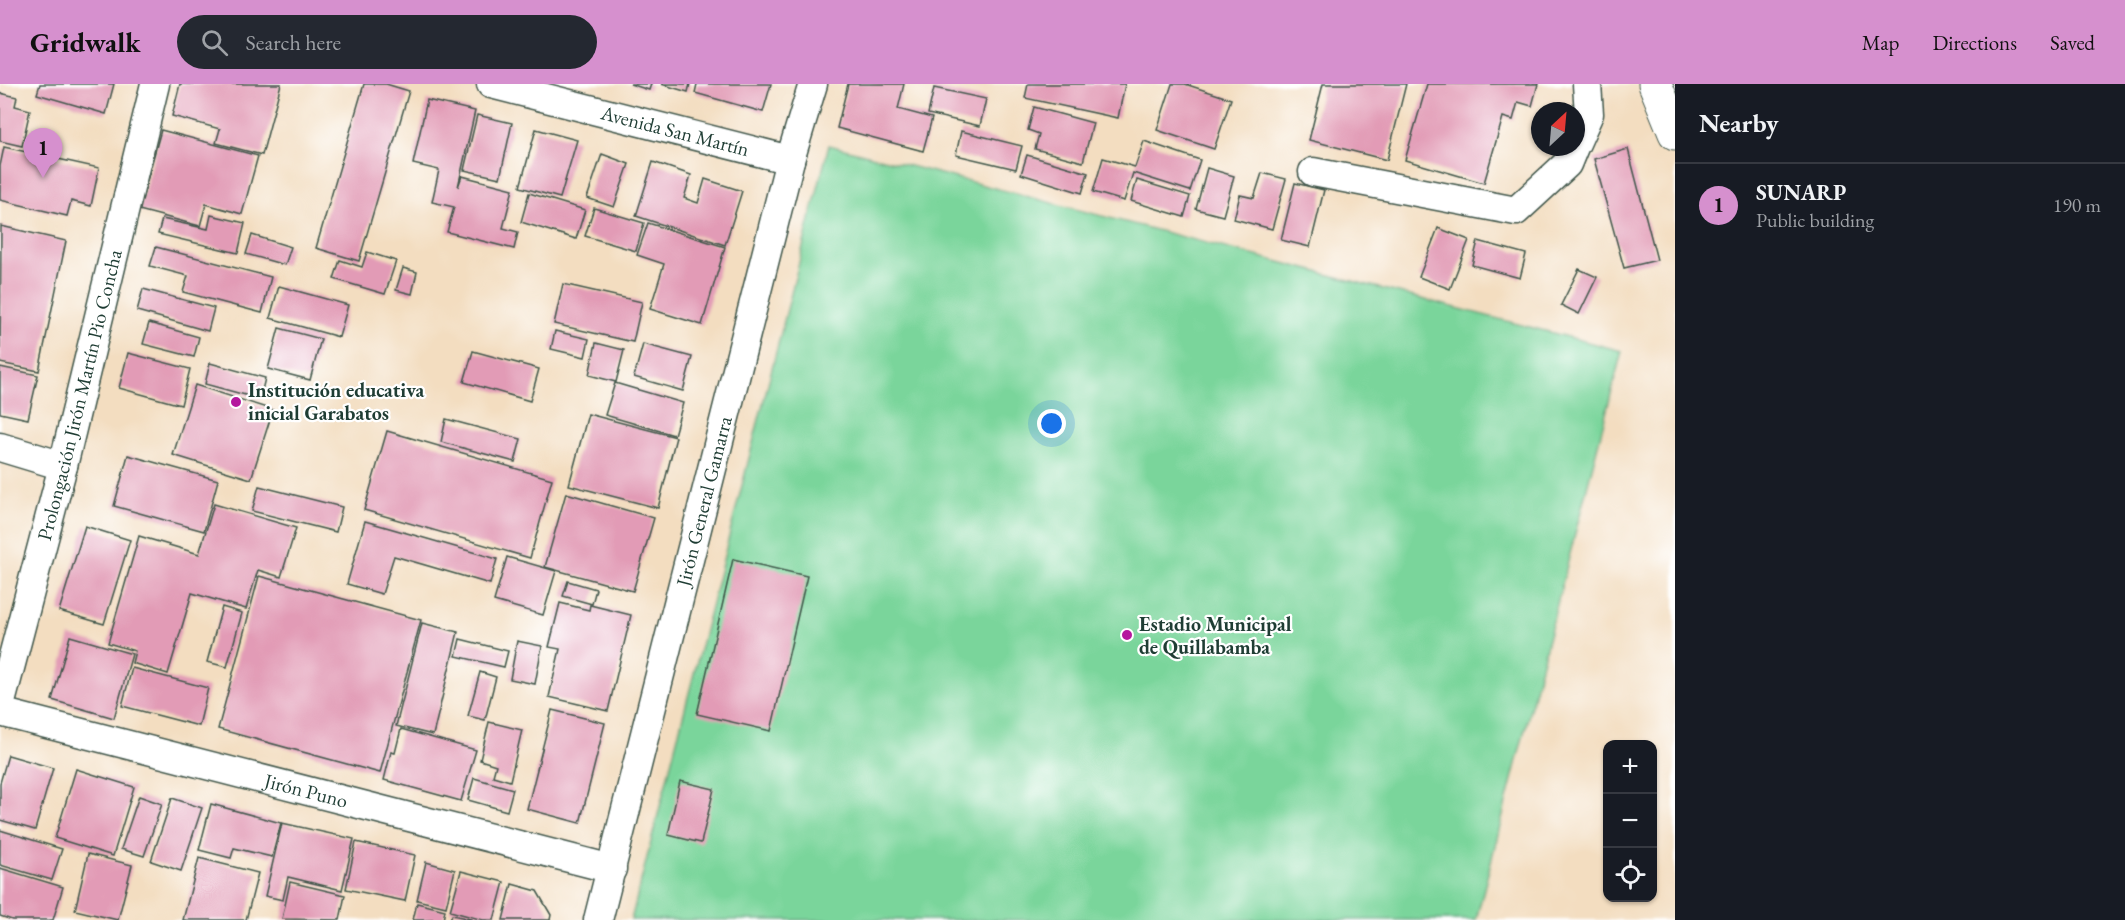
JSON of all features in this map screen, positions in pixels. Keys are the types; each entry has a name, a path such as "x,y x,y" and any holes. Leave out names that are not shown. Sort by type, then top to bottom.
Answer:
{"street":[{"name":"Prolongación Jirón Martín Pio Concha","path":"0,706 63,466 155,84"},
{"name":"Avenida San Martín","path":"492,84 790,160"},
{"name":"Jirón General Gamarra","path":"598,920 790,160 813,84"},
{"path":"1585,123 1589,114 1587,84"},
{"path":"1655,84 1675,133"},
{"path":"1313,172 1516,211 1567,164 1570,156"},
{"path":"0,447 63,466"},
{"name":"Jirón Puno","path":"0,711 612,869"}],"green space":[{"name":"Estadio Municipal de Quillabamba","path":"829,145 1622,351 1476,920 631,920"}],"building":[{"path":"40,84 114,84 106,114 37,94"},
{"path":"180,84 281,84 262,155 216,143 220,129 172,116"},
{"path":"364,84 386,84 409,91 359,261 316,248"},
{"path":"630,84 651,84 649,90"},
{"path":"661,84 690,84 688,92"},
{"path":"697,84 771,84 763,112 695,93"},
{"path":"848,84 904,84 898,109 932,118 923,151 837,128"},
{"path":"1028,84 1125,84 1118,118 1025,98"},
{"path":"1172,84 1185,84 1231,99 1214,149 1157,130"},
{"path":"1323,84 1406,84 1387,160 1309,140"},
{"path":"1427,84 1538,84 1531,106 1518,102 1513,120 1503,117 1484,183 1405,160"},
{"path":"934,88 986,99 980,126 928,114"},
{"path":"0,93 17,97 15,106 30,110 22,146 0,141"},
{"path":"427,100 475,111 458,187 462,176 513,189 503,228 518,232 514,249 447,232 454,207 432,202 439,170 413,164"},
{"path":"1034,107 1093,123 1083,162 1035,149 1039,134 1028,130"},
{"path":"477,115 512,123 500,178 464,170"},
{"path":"536,129 577,140 560,198 520,187"},
{"path":"161,130 258,156 242,214 206,204 200,226 139,210"},
{"path":"961,131 1022,146 1016,169 956,155"},
{"path":"1144,141 1200,160 1190,191 1133,173 1124,201 1093,192 1103,158 1135,167"},
{"path":"4,147 99,168 91,206 71,201 67,216 0,200 0,166"},
{"path":"1628,149 1657,260 1624,268 1594,159"},
{"path":"602,154 629,164 614,207 587,198"},
{"path":"1027,155 1088,173 1082,193 1021,174"},
{"path":"653,162 691,175 684,198 698,203 705,179 742,191 725,245 636,216"},
{"path":"1207,168 1234,176 1223,216 1196,209"},
{"path":"1262,173 1286,179 1272,229 1234,219 1240,195 1254,198"},
{"path":"1137,180 1190,196 1184,217 1131,201"},
{"path":"1295,183 1324,190 1310,247 1281,240"},
{"path":"529,193 585,210 576,239 521,222"},
{"path":"594,208 644,223 636,251 585,236"},
{"path":"211,215 245,223 238,253 158,234 162,219 208,229"},
{"path":"648,223 725,247 702,325 650,309 664,264 637,255"},
{"path":"1,226 66,241 39,371 0,363"},
{"path":"1438,228 1469,240 1450,289 1419,277"},
{"path":"252,235 291,247 285,265 246,254"},
{"path":"1478,241 1526,254 1520,278 1472,265"},
{"path":"156,247 271,277 262,313 183,292 188,276 150,266"},
{"path":"367,252 396,261 385,294 334,279 340,260 362,267"},
{"path":"403,268 417,272 412,294 396,290"},
{"path":"1579,269 1597,277 1579,314 1561,305"},
{"path":"563,284 642,302 633,342 554,324"},
{"path":"279,286 348,305 339,337 270,318"},
{"path":"143,289 214,308 208,331 137,311"},
{"path":"149,323 199,337 194,357 143,344"},
{"path":"279,328 321,339 310,380 268,369"},
{"path":"555,331 589,339 585,357 551,349"},
{"path":"596,343 624,350 616,382 589,375"},
{"path":"643,344 692,357 683,391 634,377"},
{"path":"473,351 539,369 530,401 464,382"},
{"path":"128,353 190,369 181,405 119,388"},
{"path":"210,363 265,378 260,399 205,384"},
{"path":"0,367 38,375 28,419 0,413"},
{"path":"615,383 683,403 674,435 605,415"},
{"path":"195,385 273,410 251,479 173,455"},
{"path":"588,414 676,437 658,508 569,485"},
{"path":"446,419 521,439 515,462 441,442"},
{"path":"387,431 552,479 530,558 364,510"},
{"path":"128,455 218,480 204,531 114,506"},
{"path":"259,486 342,507 336,532 252,511"},
{"path":"566,493 654,518 633,591 545,567"},
{"path":"214,504 296,528 281,577 258,570 246,609 192,593 168,674 132,663 135,651 108,643 139,536 199,554"},
{"path":"365,521 497,559 490,584 394,556 382,594 347,584"},
{"path":"85,526 130,540 104,624 59,611"},
{"path":"507,557 556,571 543,615 494,601"},
{"path":"733,559 807,576 771,731 697,714"},
{"path":"259,576 421,620 380,773 218,729"},
{"path":"568,581 596,589 592,604 563,596"},
{"path":"560,603 589,610 590,605 631,615 608,711 549,697 560,649 549,647"},
{"path":"222,607 242,613 227,667 207,662"},
{"path":"422,623 458,632 433,735 396,726"},
{"path":"70,636 132,654 114,718 52,700"},
{"path":"460,639 508,651 504,667 456,656"},
{"path":"517,641 542,646 535,684 510,679"},
{"path":"132,668 208,688 199,726 122,706"},
{"path":"480,672 496,677 485,720 468,716"},
{"path":"552,710 605,723 580,823 527,809"},
{"path":"489,722 522,730 510,781 493,776 496,765 480,760"},
{"path":"401,729 476,750 461,801 384,780 391,752 395,753"},
{"path":"8,755 53,768 35,830 0,820 0,783"},
{"path":"76,769 134,787 113,856 55,838"},
{"path":"474,778 513,789 507,811 468,800"},
{"path":"680,781 714,789 701,843 668,835"},
{"path":"139,796 162,804 144,856 121,849"},
{"path":"172,798 202,808 181,871 151,861"},
{"path":"211,804 281,823 272,857 234,848 231,858 199,850"},
{"path":"282,823 354,839 342,890 288,877 283,900 265,896"},
{"path":"0,830 62,849 52,880 0,865"},
{"path":"356,842 415,855 405,901 346,889"},
{"path":"88,854 132,865 118,920 75,910"},
{"path":"199,858 258,873 246,920 183,920"},
{"path":"426,862 455,870 446,907 417,900"},
{"path":"0,868 63,887 53,920 12,920 0,916"},
{"path":"461,871 504,882 494,920 483,920 450,911"},
{"path":"290,882 345,895 340,920 282,919"},
{"path":"512,884 537,891 551,915 550,920 503,920"},
{"path":"417,903 445,910 443,920 413,920"},
{"path":"452,915 471,919 471,920 450,920"}],"place":[{"name":"SUNARP","path":"43,178"},
{"name":"Institución educativa inicial Garabatos","path":"236,402"},
{"name":"Estadio Municipal de Quillabamba","path":"1127,635"}]}
